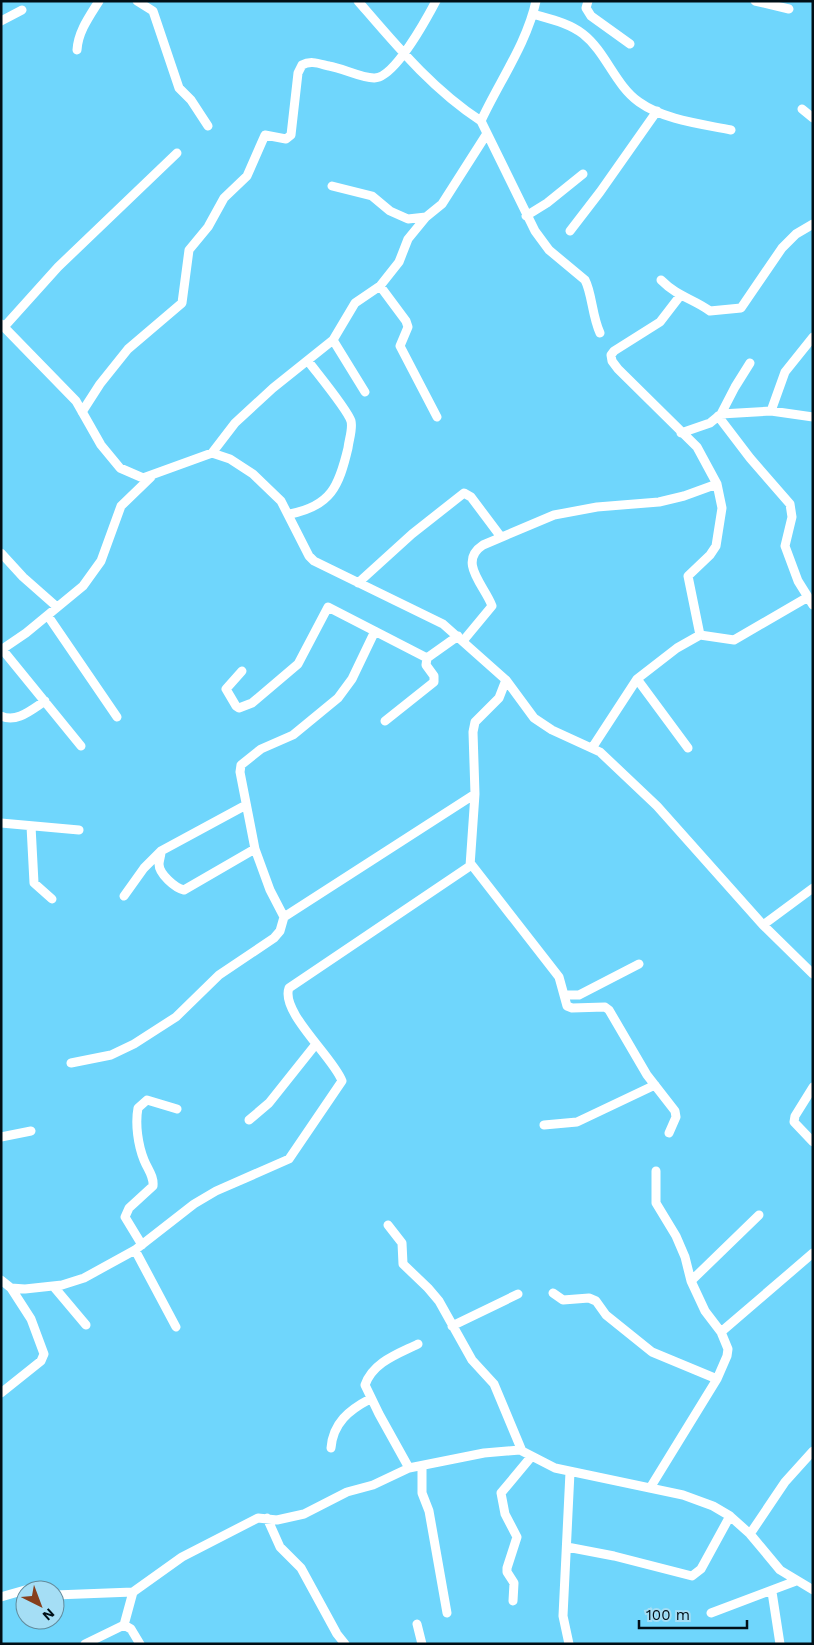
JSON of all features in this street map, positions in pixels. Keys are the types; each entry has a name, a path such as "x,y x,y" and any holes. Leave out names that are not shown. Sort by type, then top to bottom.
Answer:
{"street":[{"path":"78,50 78,40 83,28 99,1"},
{"path":"137,1 153,11 180,88 191,100 208,126"},
{"path":"358,1 422,74 449,98 481,121 526,216 549,250 585,280 589,287 594,319 600,333"},
{"path":"82,412 100,384 128,349 182,303 189,250 208,227 224,198 247,176 265,136 286,139 291,135 298,73 302,65 307,62 374,78 381,76 404,53 436,1"},
{"path":"481,121 533,14 536,1"},
{"path":"588,1 586,8 591,16 630,44"},
{"path":"755,1 789,9"},
{"path":"1,20 22,10"},
{"path":"533,14 572,26 584,34 595,45 633,98 647,108 686,120 731,130"},
{"path":"802,109 813,118"},
{"path":"570,231 657,111"},
{"path":"81,746 2,649 48,616 83,586 101,561 121,506 151,477 168,468 212,453 235,423 274,388 333,340 355,303 380,286 399,262 408,239 426,217 442,204 486,135"},
{"path":"151,477 134,476 120,468 101,445 76,402 3,325 58,267 177,153"},
{"path":"526,216 547,203 583,174"},
{"path":"332,186 372,196 390,211 408,218 426,217"},
{"path":"661,280 680,296 696,301 710,311 741,308 782,248 796,234 813,224"},
{"path":"380,286 406,321 408,327 400,346 437,417"},
{"path":"680,296 660,322 614,351 611,355 612,361 618,369 697,447 717,484 722,508 716,546 688,576 700,634"},
{"path":"771,411 785,372 813,337"},
{"path":"333,340 365,392"},
{"path":"290,514 308,510 332,492 343,468 352,429 347,413 308,361"},
{"path":"681,433 710,423 720,415 750,363"},
{"path":"720,415 771,411 813,417"},
{"path":"592,748 637,679 671,653 700,634 734,640 810,601 792,568 784,546 792,517 790,504 750,458 720,415"},
{"path":"212,453 230,459 254,474 282,501 309,556 326,568 443,624 506,680 534,718 552,730 592,748 613,763 657,806 729,884 763,925 813,974"},
{"path":"427,658 461,639 492,606 474,574 471,558 475,550 554,515 597,508 659,502 684,496 717,484"},
{"path":"358,583 412,534 464,493 471,498 501,537"},
{"path":"1,553 23,577 57,607"},
{"path":"242,671 226,688 236,706 240,708 252,703 298,664 328,607 427,658"},
{"path":"48,616 117,717"},
{"path":"284,917 270,890 255,849 240,772 245,760 261,749 293,735 338,698 352,679 375,630"},
{"path":"385,721 434,682 434,676 426,665 427,658"},
{"path":"637,679 688,748"},
{"path":"506,680 498,698 475,722 473,732 474,794 471,864 553,969 563,986 569,1008 607,1008 646,1075 675,1111 676,1116 669,1133"},
{"path":"1,716 10,719 16,718 46,701"},
{"path":"71,1063 111,1055 134,1044 176,1017 219,975 274,938 280,931 284,917 474,794"},
{"path":"124,896 144,868 161,851 246,805"},
{"path":"1,823 79,830"},
{"path":"31,826 34,883 52,899"},
{"path":"161,851 159,863 161,871 178,888 184,890 255,849"},
{"path":"11,1288 54,1287 84,1278 138,1248 194,1204 216,1190 289,1159 342,1082 287,997 289,988 402,910 465,870 471,864"},
{"path":"763,925 813,888"},
{"path":"564,995 579,995 639,964"},
{"path":"249,1120 269,1103 316,1044"},
{"path":"544,1125 577,1122 655,1085"},
{"path":"811,1092 794,1122 813,1142"},
{"path":"176,1328 125,1217 129,1208 153,1186 153,1176 144,1159 138,1134 138,1108 147,1100 177,1109"},
{"path":"1,1137 31,1131"},
{"path":"650,1488 717,1379 728,1349 721,1332 705,1311 691,1281 685,1257 676,1236 656,1203 656,1171"},
{"path":"691,1281 758,1215"},
{"path":"388,1225 402,1243 403,1264 428,1288 446,1313 472,1360 494,1384 520,1450 531,1457 570,1472 696,1499 730,1516 750,1534 780,1570 813,1590"},
{"path":"721,1332 813,1253"},
{"path":"1,1280 11,1288 32,1319 44,1354 41,1361 1,1392"},
{"path":"54,1287 86,1326"},
{"path":"553,1293 563,1300 589,1298 596,1301 606,1315 652,1352 717,1379"},
{"path":"452,1326 518,1294"},
{"path":"409,1468 370,1399 365,1385 373,1370 418,1344"},
{"path":"331,1448 332,1436 336,1427 354,1408 370,1399"},
{"path":"65,1595 133,1592 193,1551 260,1517 287,1519 304,1514 340,1495 373,1485 409,1468 484,1453 520,1450"},
{"path":"750,1534 785,1482 813,1451"},
{"path":"513,1601 514,1583 508,1574 507,1568 517,1537 505,1514 501,1493 531,1457"},
{"path":"422,1466 422,1493 429,1511 447,1613"},
{"path":"569,1644 563,1616 570,1472"},
{"path":"567,1547 614,1556 692,1576 701,1569 730,1516"},
{"path":"267,1518 280,1547 302,1568 337,1634 345,1644"},
{"path":"711,1614 772,1592 796,1581"},
{"path":"124,1625 133,1592"},
{"path":"772,1592 780,1644"},
{"path":"1,1597 15,1593"},
{"path":"417,1624 422,1644"},
{"path":"85,1644 124,1625 130,1627 140,1644"}]}
